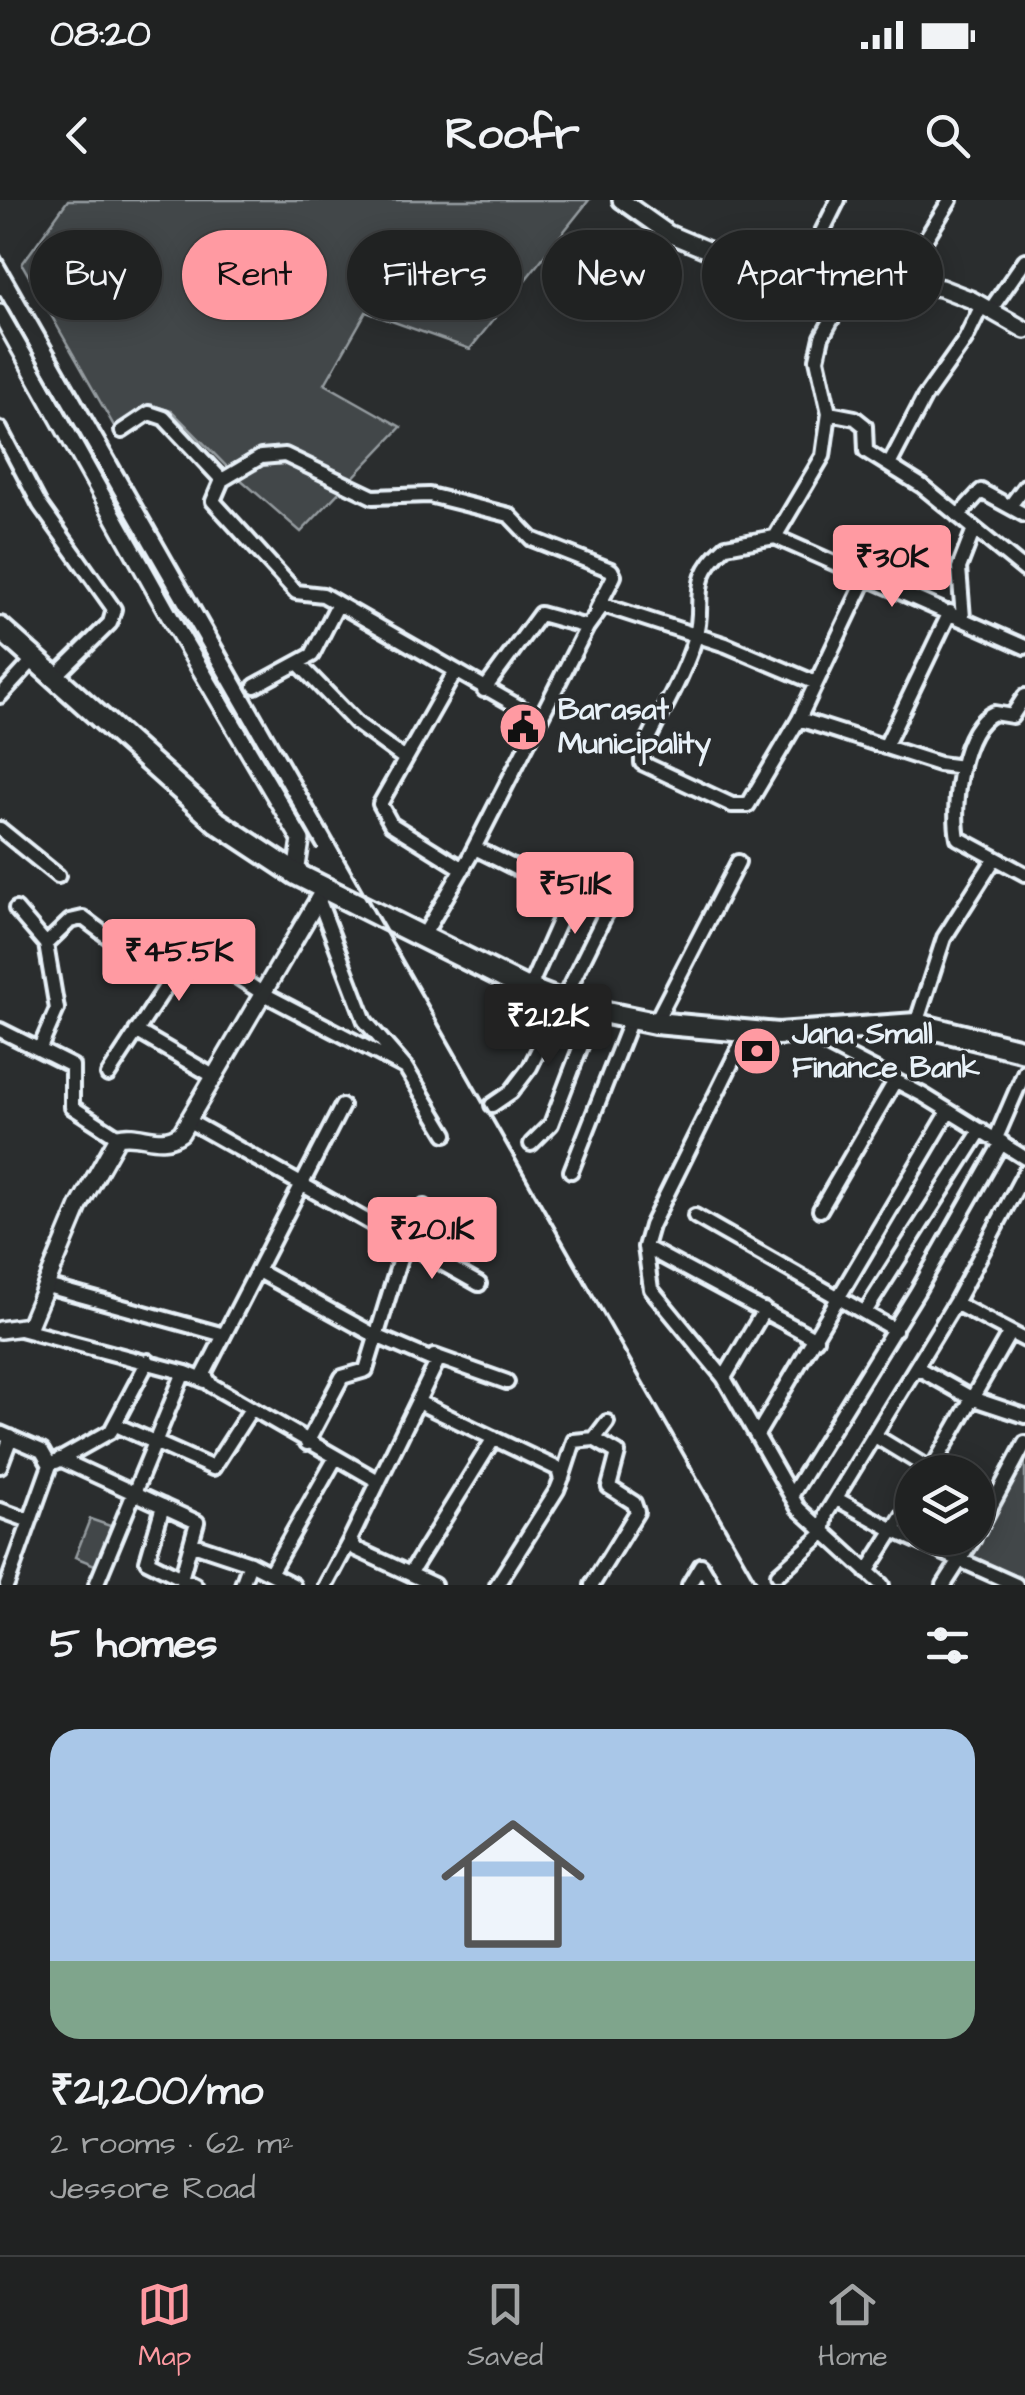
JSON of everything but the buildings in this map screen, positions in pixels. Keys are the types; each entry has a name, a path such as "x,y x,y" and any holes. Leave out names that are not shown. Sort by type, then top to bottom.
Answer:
{"highway":[{"path":"0,628 217,822 321,894 525,987 594,1012 631,1020 806,1034 916,1024 1025,1051"}],"street":[{"path":"621,200 692,246 702,248"},
{"path":"823,230 838,200"},
{"path":"931,230 950,200"},
{"path":"889,466 924,398 986,307 1025,260"},
{"path":"943,289 986,307 1025,330"},
{"path":"0,312 176,628 302,840 296,874"},
{"path":"775,536 823,456 829,413 817,359 831,320"},
{"path":"122,431 149,413 156,414 222,480"},
{"path":"829,413 866,426 863,447 1025,570"},
{"path":"0,429 40,506 114,608 110,623 55,677"},
{"path":"422,938 475,848 612,581 611,570 532,539 509,515 429,495 373,497 285,454 262,457 222,480 214,502 289,586 338,604 540,719"},
{"path":"1010,506 1025,486"},
{"path":"958,516 980,491 1025,516"},
{"path":"885,748 956,615 959,568 974,530"},
{"path":"866,578 800,720 756,797 741,807 642,762 642,753 696,636 696,598 716,555 741,541 775,536 1025,647"},
{"path":"255,686 320,646 338,604"},
{"path":"596,612 612,604 816,683"},
{"path":"484,690 540,614 586,628"},
{"path":"0,696 35,658"},
{"path":"298,663 335,704 405,759"},
{"path":"455,672 380,804 384,817 463,869"},
{"path":"1025,696 1012,716 994,713 982,721 962,767 955,822 958,838 1025,874"},
{"path":"800,720 885,748 962,767"},
{"path":"0,830 58,876"},
{"path":"475,848 570,894"},
{"path":"916,1024 944,938 995,858"},
{"path":"654,1022 738,862"},
{"path":"525,987 582,869"},
{"path":"492,1105 510,1092 530,1068 619,886"},
{"path":"0,1030 72,1066 72,1107 118,1137 171,1140 189,1121 321,894"},
{"path":"321,894 365,1021 406,1068 446,1134"},
{"path":"16,909 46,944 58,1009 40,1048"},
{"path":"46,944 78,917 168,982"},
{"path":"108,1076 192,947 262,992 406,1068"},
{"path":"531,1144 550,1124 594,1012"},
{"path":"571,1171 631,1020"},
{"path":"136,1031 215,1076"},
{"path":"748,1032 651,1226 645,1247 651,1289 724,1378 791,1496 823,1534 882,1585"},
{"path":"806,1034 1025,1158"},
{"path":"791,1496 895,1330 999,1140 1025,1071"},
{"path":"820,1210 895,1081"},
{"path":"205,1381 207,1367 342,1106"},
{"path":"757,1435 948,1111"},
{"path":"189,1121 479,1284"},
{"path":"865,1312 981,1130"},
{"path":"0,1330 29,1326 80,1206 118,1137"},
{"path":"778,1574 823,1534 826,1514 955,1302 1025,1172"},
{"path":"307,1442 342,1378 366,1370 406,1244 424,1207"},
{"path":"695,1216 895,1330"},
{"path":"645,1247 816,1339"},
{"path":"258,1271 376,1336 508,1382"},
{"path":"47,1286 224,1335"},
{"path":"955,1302 1025,1340"},
{"path":"724,1378 764,1310"},
{"path":"20,1328 148,1361 205,1381 378,1481"},
{"path":"940,1455 1010,1332"},
{"path":"326,1585 404,1424 420,1403 434,1373 437,1362 431,1356"},
{"path":"6,1585 55,1462 116,1425 148,1361"},
{"path":"916,1367 972,1398 1025,1416"},
{"path":"96,1585 186,1373"},
{"path":"420,1403 550,1462 561,1480"},
{"path":"116,1425 213,1468 251,1409"},
{"path":"594,1439 607,1422"},
{"path":"0,1466 5,1435 42,1451 55,1462 197,1522 180,1579"},
{"path":"875,1436 904,1455"},
{"path":"412,1572 494,1438"},
{"path":"496,1585 561,1480 574,1441 594,1439 616,1449 609,1487 634,1502 637,1512 592,1585"},
{"path":"995,1500 1025,1444"},
{"path":"270,1572 335,1459"},
{"path":"837,1499 895,1531 867,1572"},
{"path":"164,1506 148,1548 148,1561 195,1585"},
{"path":"0,1510 30,1522"},
{"path":"350,1540 356,1549 434,1585"},
{"path":"192,1544 270,1572 293,1585"},
{"path":"947,1555 1009,1584"},
{"path":"944,1585 964,1555"},
{"path":"242,1585 250,1564"},
{"path":"688,1585 701,1565 713,1585"}],"shaded area":[{"path":"68,200 589,200 565,230 542,230 542,259 522,284 522,230 347,230 347,320 361,320 325,384 401,427 301,532 230,470 172,411 148,404 114,426 54,320 162,320 162,230 46,230"},
{"path":"30,253 30,278 22,264"},
{"path":"388,320 493,320 470,349"},
{"path":"1025,1451 1025,1584 968,1558 995,1555 995,1507"},
{"path":"90,1519 119,1529 102,1568 75,1557"}],"railway":[{"path":"0,255 758,1585"},
{"path":"0,296 317,848"}],"place":[{"name":"Barasat Municipality","path":"523,727"},
{"name":"Jana Small Finance Bank","path":"757,1051"}]}
